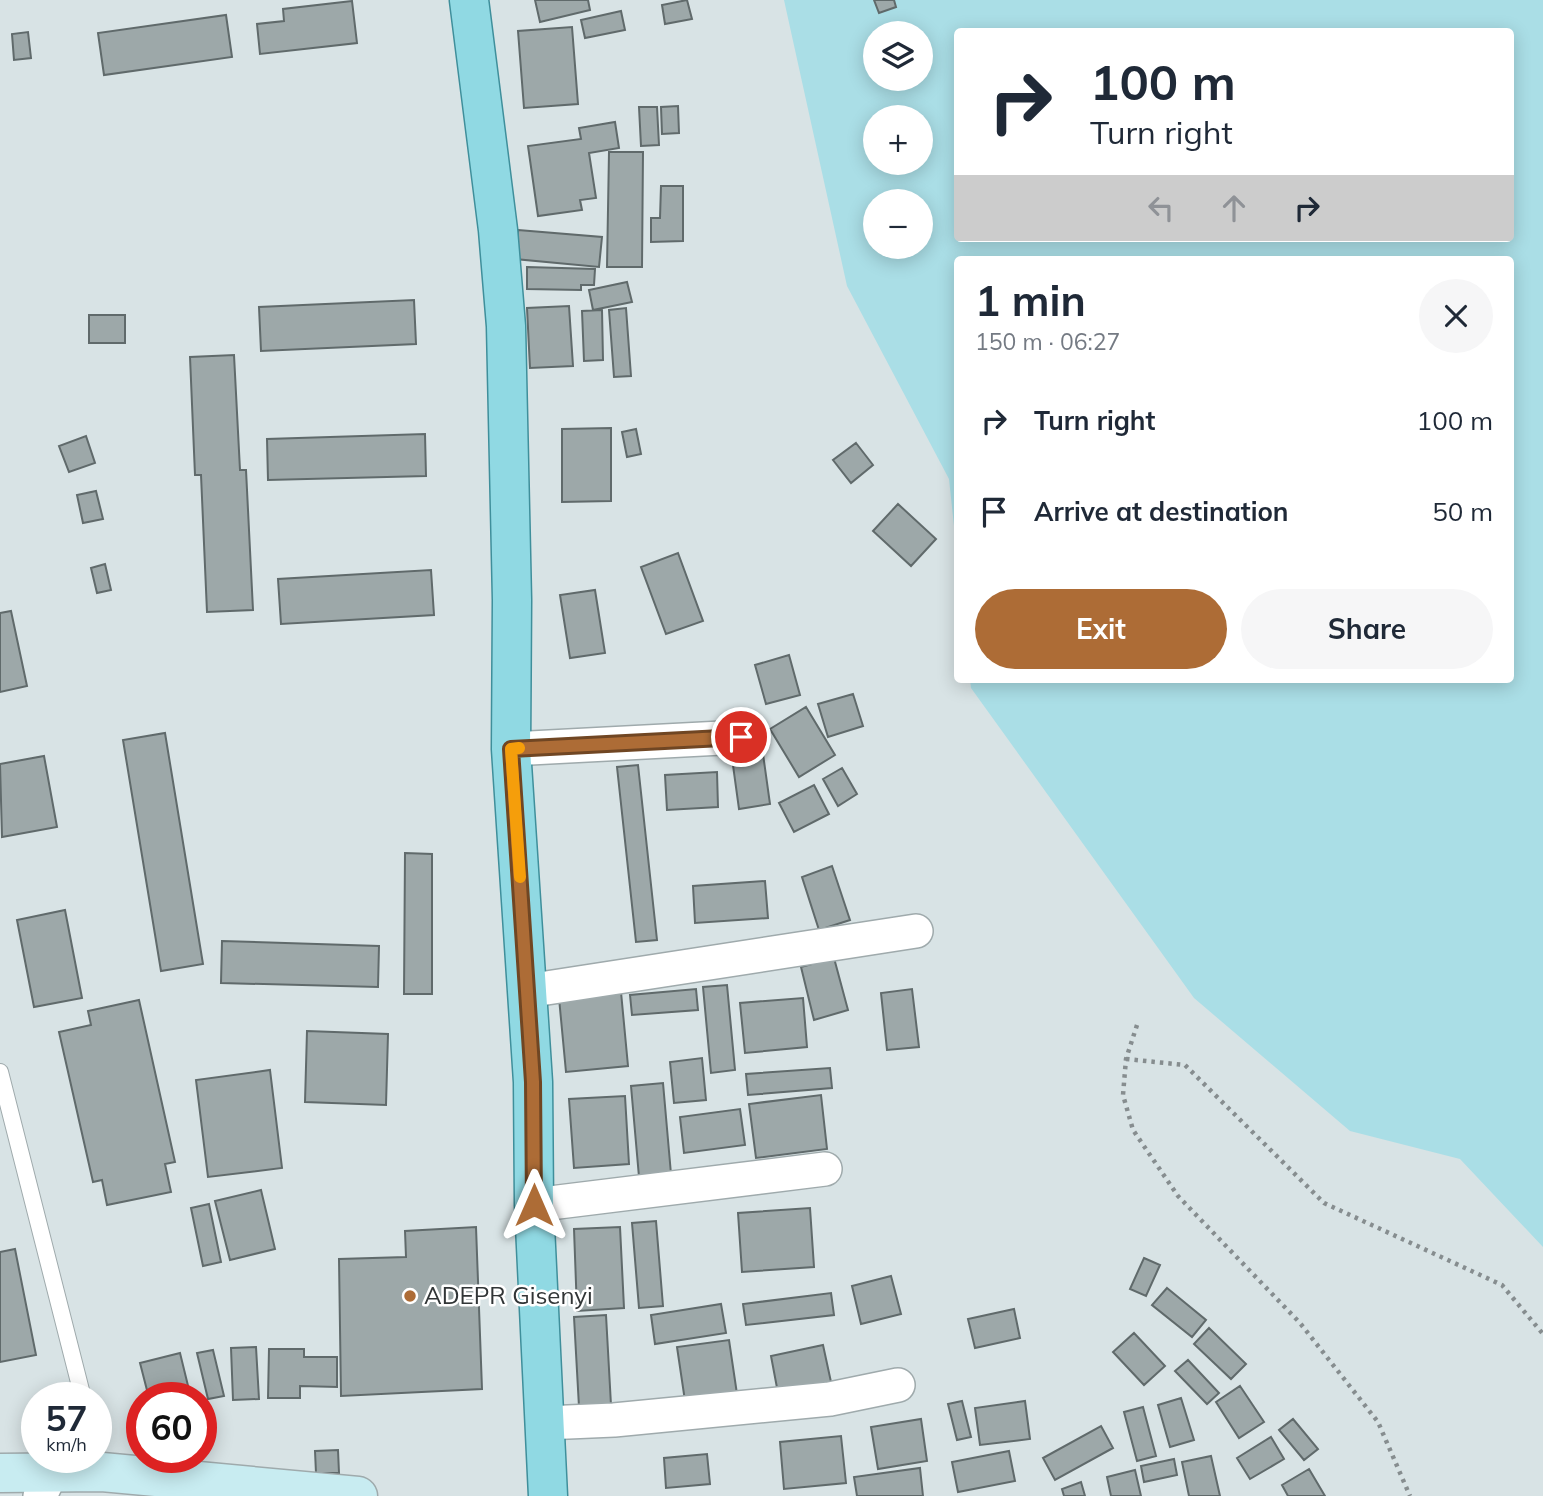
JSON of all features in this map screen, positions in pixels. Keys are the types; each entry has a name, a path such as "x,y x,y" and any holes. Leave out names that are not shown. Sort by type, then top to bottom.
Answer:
{"main road":[{"path":"469,0 498,230 506,326 512,600 511,749 533,1082 534,1205 548,1496"}],"street":[{"path":"511,749 741,737"},
{"path":"527,991 916,931"},
{"path":"534,1205 825,1169"},
{"path":"545,1423 614,1420 830,1399 898,1385"},
{"path":"0,1473 46,1485 101,1466 358,1496"}],"lane":[{"path":"0,1072 79,1382"}],"path":[{"path":"1137,1025 1126,1059 1123,1095 1133,1130 1178,1196 1300,1323 1378,1422 1410,1496"},
{"path":"1126,1059 1185,1065 1324,1203 1502,1284 1543,1334"}],"shaded area":[{"path":"784,0 1543,0 1543,1247 1460,1159 1350,1131 1194,998 971,688 970,683 1514,683 1514,256 954,256 954,526 949,479 847,286"}],"building":[{"path":"535,0 588,0 590,10 540,22"},
{"path":"687,0 692,19 665,24 662,5"},
{"path":"874,0 894,0 896,7 879,13"},
{"path":"352,1 357,43 260,54 257,24 284,21 283,9"},
{"path":"621,11 625,30 585,38 581,20"},
{"path":"226,15 232,57 104,75 98,33"},
{"path":"572,27 578,104 524,108 518,31"},
{"path":"28,32 31,58 14,60 12,34"},
{"path":"678,106 679,133 662,134 661,107"},
{"path":"639,107 657,107 659,145 641,146"},
{"path":"615,122 619,148 589,153 596,198 580,200 582,210 538,216 528,146 581,139 579,128"},
{"path":"609,152 643,152 642,267 607,267"},
{"path":"661,186 683,186 683,241 651,242 651,218 660,218"},
{"path":"518,230 602,237 599,267 515,259"},
{"path":"527,267 595,269 594,285 581,285 581,290 527,289"},
{"path":"627,282 632,302 593,310 589,290"},
{"path":"414,300 416,344 261,351 259,307"},
{"path":"569,306 573,366 530,368 527,308"},
{"path":"626,308 631,376 614,377 609,310"},
{"path":"602,310 603,360 584,361 582,311"},
{"path":"89,315 125,315 125,343 89,343"},
{"path":"234,355 240,470 246,470 253,610 207,612 201,475 195,475 190,357"},
{"path":"611,428 611,501 562,502 562,429"},
{"path":"636,429 641,454 627,457 622,432"},
{"path":"425,434 426,476 268,480 267,439"},
{"path":"86,436 95,463 69,472 59,446"},
{"path":"856,443 873,465 851,483 833,460"},
{"path":"96,491 103,519 83,523 77,495"},
{"path":"898,504 936,539 911,566 873,531"},
{"path":"678,553 703,621 666,634 641,567"},
{"path":"105,564 111,590 97,593 91,568"},
{"path":"431,570 434,615 281,624 278,579"},
{"path":"595,590 605,653 570,658 560,595"},
{"path":"11,611 27,686 0,692 0,613"},
{"path":"789,655 800,695 766,704 755,665"},
{"path":"853,694 863,726 828,737 818,704"},
{"path":"806,707 835,755 799,777 770,729"},
{"path":"165,733 203,964 161,971 123,740"},
{"path":"763,754 770,804 739,809 732,758"},
{"path":"44,756 57,827 2,837 0,764"},
{"path":"638,765 657,940 636,942 617,767"},
{"path":"842,768 857,794 838,806 823,779"},
{"path":"717,772 718,807 667,810 665,775"},
{"path":"814,785 829,814 794,832 779,803"},
{"path":"405,853 432,854 432,994 404,994"},
{"path":"832,866 850,920 819,930 802,877"},
{"path":"765,881 768,918 695,923 693,886"},
{"path":"65,910 82,998 34,1007 17,920"},
{"path":"222,941 379,946 378,987 221,983"},
{"path":"834,958 848,1010 814,1020 801,967"},
{"path":"727,985 735,1070 711,1073 703,987"},
{"path":"696,989 698,1010 632,1015 630,995"},
{"path":"912,989 919,1047 887,1050 881,993"},
{"path":"621,992 628,1066 566,1072 559,998"},
{"path":"803,998 807,1047 745,1053 740,1003"},
{"path":"139,1000 175,1162 165,1164 171,1192 107,1205 102,1180 93,1182 59,1032 91,1025 88,1011"},
{"path":"307,1031 388,1034 386,1105 305,1102"},
{"path":"702,1058 706,1100 674,1103 670,1062"},
{"path":"830,1068 832,1088 748,1095 746,1074"},
{"path":"270,1070 282,1168 208,1177 196,1080"},
{"path":"663,1083 671,1174 639,1177 631,1086"},
{"path":"821,1095 827,1149 756,1158 749,1104"},
{"path":"625,1096 629,1164 574,1168 569,1099"},
{"path":"740,1109 745,1145 684,1153 680,1117"},
{"path":"261,1190 275,1249 230,1260 215,1201"},
{"path":"209,1204 221,1262 203,1266 191,1208"},
{"path":"810,1208 814,1267 742,1272 738,1213"},
{"path":"656,1221 663,1306 639,1308 632,1223"},
{"name":"ADEPR Gisenyi","path":"476,1227 482,1389 341,1396 339,1259 406,1257 405,1231"},
{"path":"620,1227 624,1308 577,1311 574,1229"},
{"path":"15,1249 36,1355 0,1362 0,1252"},
{"path":"1144,1258 1160,1265 1146,1296 1130,1289"},
{"path":"891,1276 901,1314 861,1324 852,1286"},
{"path":"1167,1288 1206,1320 1192,1337 1152,1305"},
{"path":"831,1293 834,1315 746,1325 743,1304"},
{"path":"721,1304 726,1333 655,1344 651,1315"},
{"path":"1014,1309 1020,1338 975,1348 968,1319"},
{"path":"606,1315 611,1405 579,1407 574,1317"},
{"path":"1209,1328 1246,1364 1231,1379 1194,1344"},
{"path":"1134,1333 1165,1366 1144,1385 1113,1352"},
{"path":"729,1340 737,1394 685,1401 677,1347"},
{"path":"823,1345 831,1382 778,1393 771,1356"},
{"path":"256,1347 259,1399 233,1400 231,1348"},
{"path":"269,1349 304,1349 304,1357 337,1357 337,1387 300,1386 300,1398 268,1398"},
{"path":"213,1350 224,1396 217,1397 217,1382 204,1382 197,1353"},
{"path":"180,1353 187,1382 145,1382 140,1363"},
{"path":"1188,1360 1219,1393 1207,1404 1175,1371"},
{"path":"1240,1386 1264,1422 1239,1438 1216,1402"},
{"path":"1181,1398 1194,1440 1170,1447 1158,1405"},
{"path":"962,1401 971,1437 957,1440 948,1404"},
{"path":"1025,1401 1030,1439 980,1445 975,1408"},
{"path":"1143,1407 1156,1456 1137,1461 1124,1412"},
{"path":"921,1419 927,1461 878,1469 871,1427"},
{"path":"1293,1419 1318,1449 1304,1460 1279,1430"},
{"path":"1101,1426 1113,1448 1055,1480 1043,1458"},
{"path":"841,1436 846,1483 784,1489 780,1442"},
{"path":"1271,1437 1284,1459 1250,1479 1237,1458"},
{"path":"338,1450 339,1473 316,1473 315,1451"},
{"path":"1009,1451 1015,1481 958,1492 952,1462"},
{"path":"707,1454 710,1484 666,1488 664,1458"},
{"path":"1211,1456 1220,1496 1189,1496 1182,1462"},
{"path":"1174,1459 1177,1475 1144,1482 1141,1466"},
{"path":"920,1468 923,1496 857,1496 854,1477"},
{"path":"1309,1469 1325,1496 1288,1496 1282,1485"},
{"path":"1135,1470 1141,1496 1111,1496 1107,1477"},
{"path":"1081,1482 1085,1496 1064,1496 1062,1489"}],"slow traffic":[{"path":"519,748 511,749 520,877"}],"place":[{"name":"ADEPR Gisenyi","path":"410,1296"}],"route":[{"path":"534,1205 533,1082 511,749 741,737"}]}
